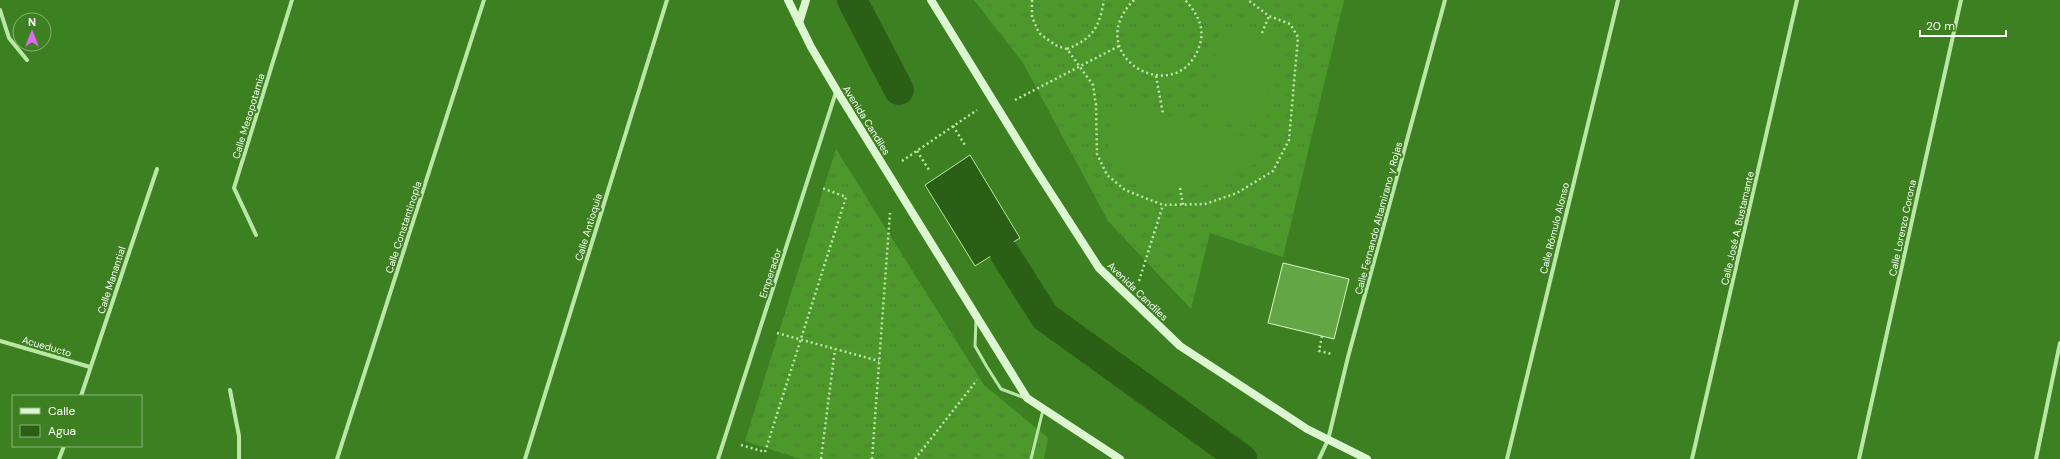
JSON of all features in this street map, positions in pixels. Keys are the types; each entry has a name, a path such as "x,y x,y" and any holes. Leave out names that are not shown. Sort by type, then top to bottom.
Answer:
{"main road":[{"name":"Avenida Candiles","path":"788,0 799,23 837,91 1027,398 1120,459"},
{"path":"799,23 806,0"},
{"name":"Avenida Candiles","path":"931,0 1099,268 1134,300 1180,346 1307,429 1367,459"}],"street":[{"name":"Calle Mesopotamia","path":"256,235 234,188 292,0"},
{"name":"Calle Constantinopla","path":"337,459 484,0"},
{"name":"Calle Antioquia","path":"525,459 668,0"},
{"name":"Calle Fernando Altamirano y Rojas","path":"1319,459 1328,440 1348,358 1445,0"},
{"name":"Calle Rómulo Alonso","path":"1507,459 1618,0"},
{"name":"Calle José A. Bustamante","path":"1692,459 1797,0"},
{"name":"Calle Lorenzo Corona","path":"1859,459 1961,0"},
{"path":"0,10 9,38 27,60"},
{"name":"Emperador","path":"718,459 837,91"},
{"name":"Calle Manantial","path":"80,395 157,169"},
{"name":"Acueducto","path":"0,341 90,368"},
{"path":"2036,459 2060,343"},
{"path":"230,390 239,436 239,459"},
{"path":"59,459 64,447"}],"lane":[{"path":"977,317 974,346 1002,389 1027,398"},
{"path":"1031,459 1043,408"}],"path":[{"path":"1032,0 1032,16 1039,33 1055,45 1068,49 1093,85 1096,105 1097,154 1107,175 1125,190 1163,205 1205,204 1243,189 1273,171 1289,140 1298,37 1290,24 1269,16 1248,0"},
{"path":"1068,49 1082,43 1099,23 1104,0"},
{"path":"1133,0 1122,14 1117,29 1119,46 1127,60 1139,71 1156,76 1171,74 1186,67 1196,55 1201,40 1201,25 1195,10 1184,0"},
{"path":"1262,33 1269,16"},
{"path":"998,108 1119,46"},
{"path":"1156,76 1163,114"},
{"path":"912,155 964,119"},
{"path":"953,126 966,147"},
{"path":"917,152 929,170"},
{"path":"872,459 892,181"},
{"path":"724,440 765,452 802,340 846,197 807,182"},
{"path":"1180,188 1183,205"},
{"path":"1134,300 1163,205"},
{"path":"761,328 879,361"},
{"path":"1322,336 1319,351 1327,353"},
{"path":"821,459 835,349"},
{"path":"915,459 987,367"}],"green space":[{"path":"974,0 1344,0 1283,257 1210,233 1191,309 1108,221 1023,63"},
{"path":"1218,30 1271,34 1266,125 1212,121"},
{"path":"1128,110 1163,114 1199,129 1255,138 1262,148 1259,160 1231,177 1196,187 1178,189 1161,188 1144,184 1130,176 1118,166 1114,160 1107,141 1107,133 1112,115"},
{"path":"836,149 984,385 1048,438 1044,459 800,459 745,441"}],"water":[{"path":"970,155 1020,238 975,266 925,185"}],"building":[{"path":"1283,263 1349,279 1334,339 1268,323"}],"waterway":[{"path":"852,0 899,90"},
{"path":"1005,254 1045,317 1242,459"}]}
